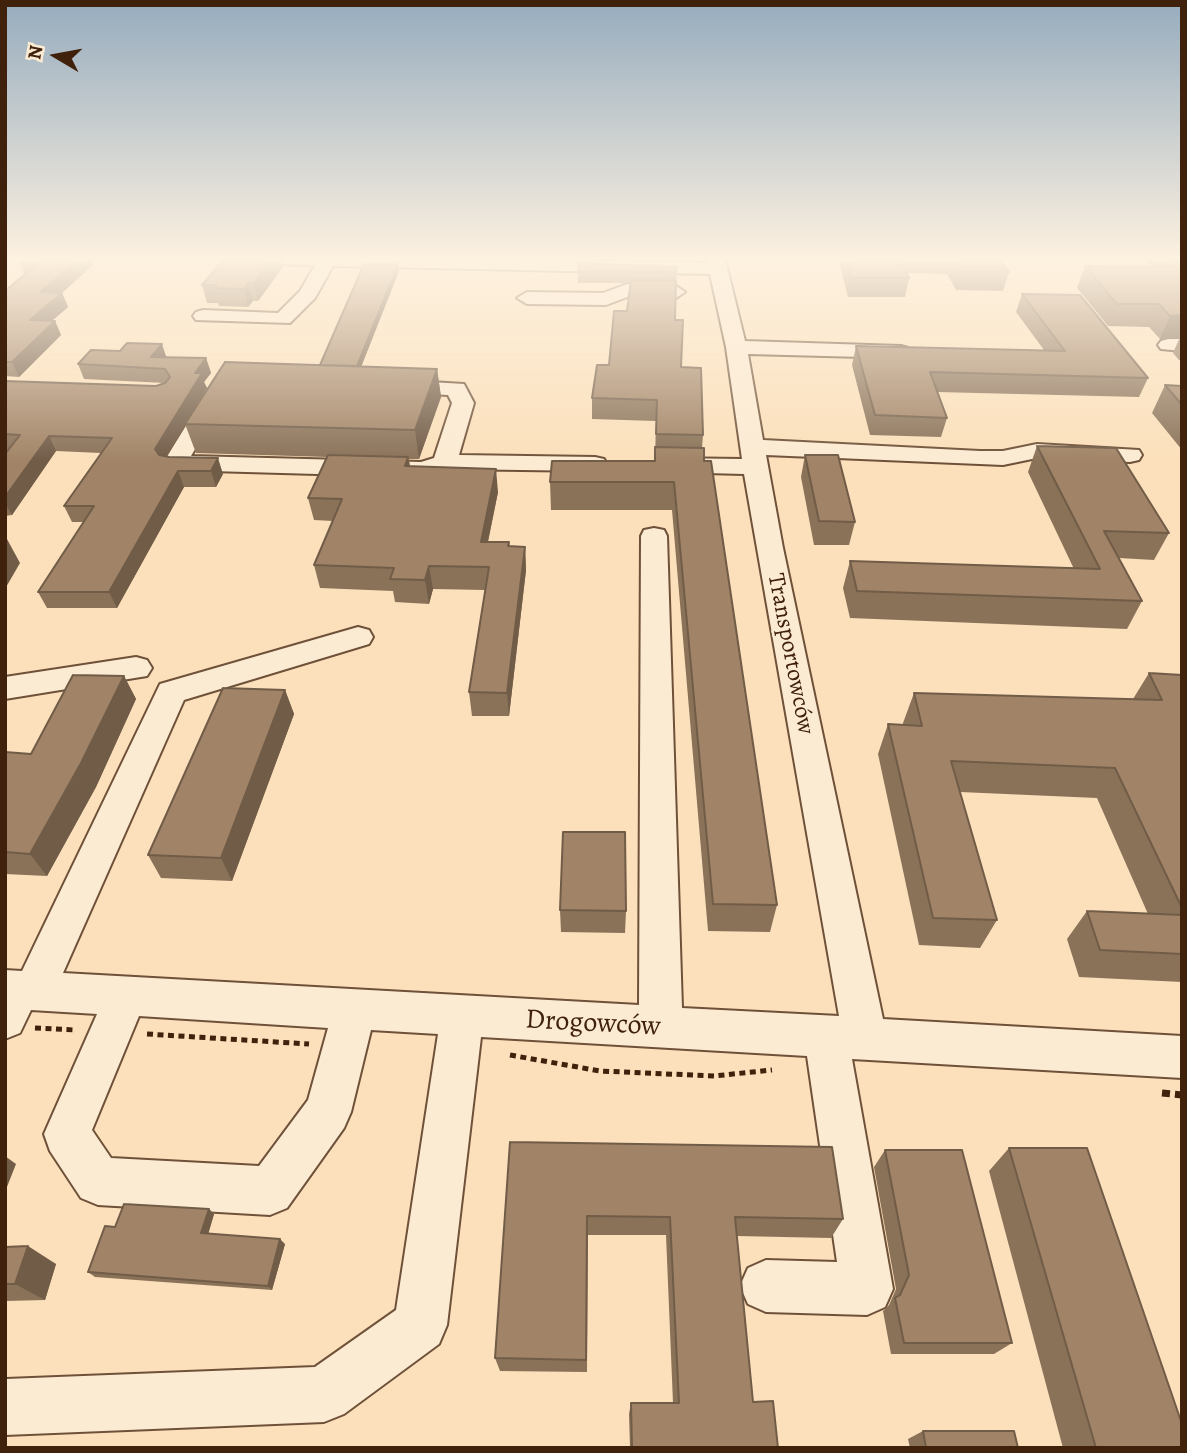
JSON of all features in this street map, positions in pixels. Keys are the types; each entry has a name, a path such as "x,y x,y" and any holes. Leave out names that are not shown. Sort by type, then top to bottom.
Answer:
{"street":[{"name":"Transportowców","path":"728,327 736,347 845,1037"},
{"path":"736,347 927,352"},
{"path":"821,350 828,376"},
{"path":"225,381 175,463 424,470 445,462 630,465 753,457 1003,458 1037,451 1130,455"},
{"path":"374,386 456,389 463,403 445,462"},
{"path":"654,536 661,1028"},
{"path":"16,997 171,692 358,637"},
{"path":"5,688 136,668"},
{"path":"126,996 67,1134 98,1181 270,1191 328,1112 354,1011"},
{"name":"Drogowców","path":"16,997 126,996 1182,1057"},
{"path":"6,1407 324,1394 420,1325 461,1016"},
{"path":"766,1286 867,1289 845,1037"}],"building":[{"path":"5,327 49,327 12,362 5,362"},
{"path":"337,327 373,327 357,366 320,365"},
{"path":"613,327 683,327 681,367 701,368 703,435 656,434 657,400 592,398 597,365 609,365"},
{"path":"1047,327 1106,327 1148,378 930,372 947,418 875,415 856,346 1065,351"},
{"path":"127,343 162,344 151,357 206,358 195,373 202,373 155,449 159,455 169,457 218,458 211,471 178,471 109,592 38,592 94,506 64,506 112,438 49,436 5,497 5,454 20,435 5,434 5,381 156,386 165,383 170,377 165,369 78,364 91,350 120,351"},
{"path":"225,362 437,369 415,430 185,424"},
{"path":"1165,385 1182,386 1182,405"},
{"path":"1037,446 1116,448 1169,533 1104,531 1142,601 857,591 850,561 1100,569"},
{"path":"655,447 704,448 704,461 711,461 777,905 713,904 674,482 550,482 552,461 655,461"},
{"path":"328,455 408,457 405,466 496,469 481,542 509,542 508,546 525,547 507,693 469,692 489,567 429,566 425,580 390,579 394,568 314,565 342,499 308,498"},
{"path":"805,455 838,455 855,522 819,521"},
{"path":"1149,673 1182,675 1182,908 1115,768 951,761 997,920 933,918 888,724 922,726 914,693 1162,700"},
{"path":"73,675 124,676 81,763 30,854 5,852 5,752 31,754"},
{"path":"223,688 285,690 221,858 148,855"},
{"path":"563,832 625,832 626,911 560,910"},
{"path":"1087,911 1182,915 1182,954 1100,950"},
{"path":"510,1142 832,1147 843,1219 735,1217 753,1402 773,1401 778,1448 632,1448 631,1403 679,1403 670,1217 587,1216 586,1360 495,1358"},
{"path":"1009,1148 1087,1148 1182,1424 1182,1448 1096,1448"},
{"path":"885,1150 962,1150 1012,1343 904,1343 895,1298 900,1295 909,1275"},
{"path":"124,1204 209,1209 201,1233 280,1239 268,1286 88,1272 105,1226 115,1227"},
{"path":"28,1246 15,1284 5,1284 5,1247"},
{"path":"923,1431 1014,1431 1018,1448 926,1448"}]}
